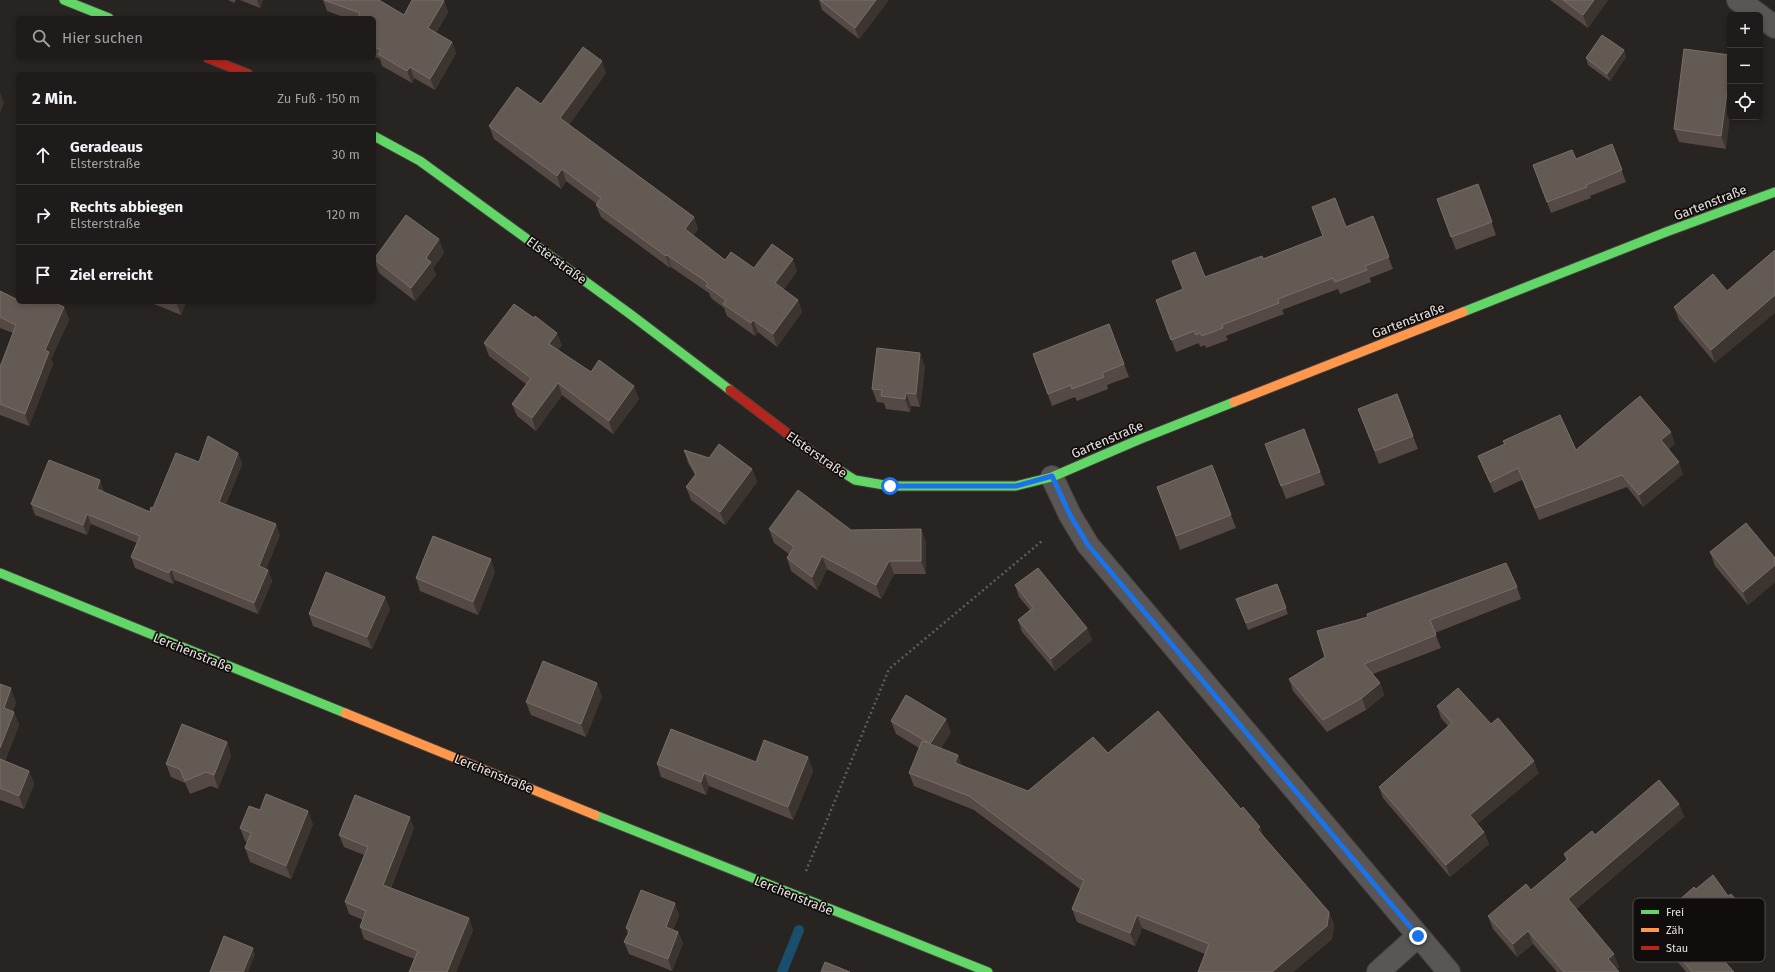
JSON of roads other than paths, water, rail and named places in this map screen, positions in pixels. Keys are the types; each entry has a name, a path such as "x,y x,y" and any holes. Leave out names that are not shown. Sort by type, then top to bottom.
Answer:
{"street":[{"path":"64,0 104,16"},
{"path":"1738,0 1755,12"},
{"path":"1763,18 1775,27"},
{"path":"213,60 243,72"},
{"name":"Elsterstraße","path":"376,137 420,160 630,314 825,462 854,480 890,486 1016,486 1052,476"},
{"name":"Gartenstraße","path":"1052,476 1145,437 1666,232 1775,192"},
{"path":"1052,476 1070,515 1088,545 1449,972"},
{"name":"Lerchenstraße","path":"0,574 796,896 988,972"},
{"path":"1378,972 1418,936"}],"waterway":[{"path":"782,972 799,930"}]}
